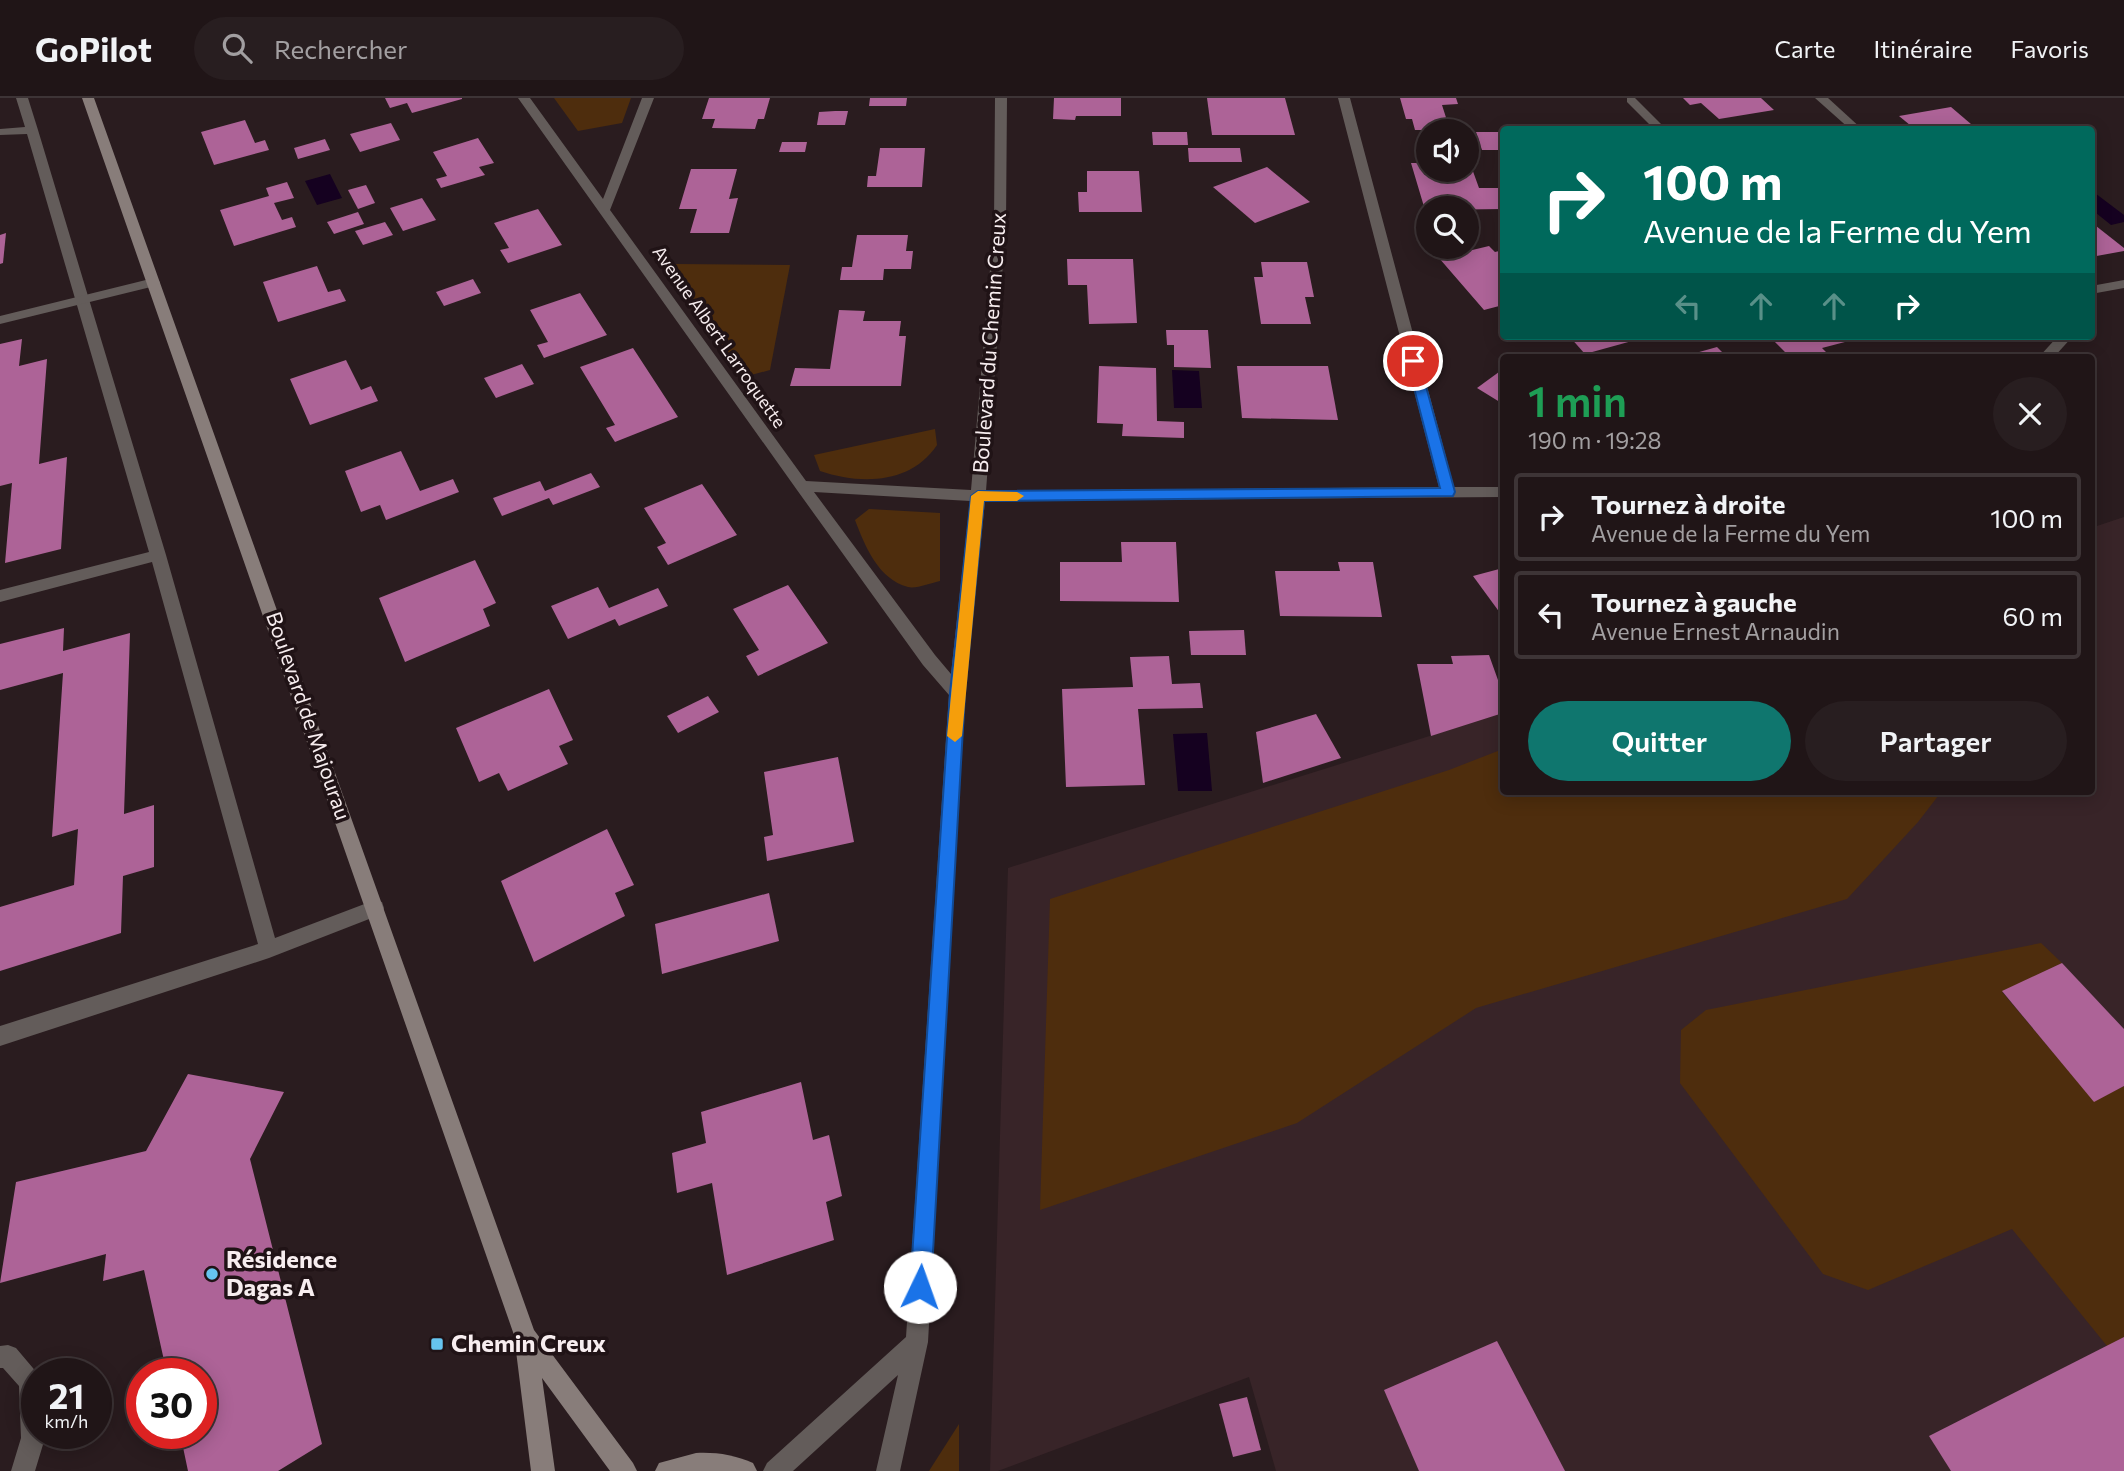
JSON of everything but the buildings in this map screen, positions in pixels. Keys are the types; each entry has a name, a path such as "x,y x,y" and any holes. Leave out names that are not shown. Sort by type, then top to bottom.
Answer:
{"street":[{"path":"22,98 158,555 269,949"},
{"name":"Boulevard de Majourau","path":"89,98 525,1335 543,1471"},
{"name":"Avenue Albert Larroquette","path":"524,98 802,486 929,660 957,693"},
{"path":"605,209 648,98"},
{"name":"Boulevard du Chemin Creux","path":"888,1471 917,1342 957,693 978,496 1000,223 1001,98"},
{"path":"1343,98 1448,492"},
{"path":"1821,98 1853,126"},
{"path":"1631,100 1658,126"},
{"path":"0,132 32,130"},
{"path":"0,320 154,282"},
{"path":"2095,289 2124,284"},
{"path":"2049,354 2062,340"},
{"path":"802,486 978,496 1500,492"},
{"path":"0,596 158,555"},
{"path":"0,1036 269,949 375,908"},
{"name":"Boulevard de Majourau","path":"525,1335 625,1471"},
{"path":"775,1471 917,1342"},
{"path":"0,1357 8,1356 30,1382 33,1438 23,1471"},
{"path":"667,1471 680,1466 724,1464 745,1471"}],"shaded area":[{"path":"554,98 631,98 622,123 578,131"},
{"path":"330,174 342,198 317,205 305,181"},
{"path":"2095,193 2124,215 2124,222 2111,225 2095,212"},
{"path":"675,264 790,265 770,370 740,378 669,277"},
{"path":"1172,370 1199,371 1202,408 1174,408"},
{"path":"935,429 937,445 926,458 914,467 884,478 852,478 820,471 814,455"},
{"path":"869,509 940,513 940,581 908,587 888,577 868,551 855,520"},
{"path":"2124,517 2124,1471 1276,1471 1249,1377 998,1471 990,1471 1008,868 1500,714 1500,795 2095,795 2095,527"},
{"path":"1207,733 1212,791 1178,791 1173,734"},
{"path":"1500,750 1500,795 1939,795 1918,822 1847,899 1476,1008 1297,1123 1040,1210 1050,899 1449,770"},
{"path":"2041,943 2062,963 2002,992 2094,1101 2124,1086 2124,1337 2107,1346 2012,1229 1868,1290 1823,1274 1680,1083 1681,1030 1706,1010"},
{"path":"959,1424 959,1471 929,1471"}],"slow traffic":[{"path":"955,736 957,693 978,496 1017,496"}],"place":[{"name":"Résidence Dagas A","path":"212,1274"},
{"name":"Chemin Creux","path":"437,1344"}],"route":[{"path":"920,1287 957,693 978,496 1448,492 1413,361"}]}
